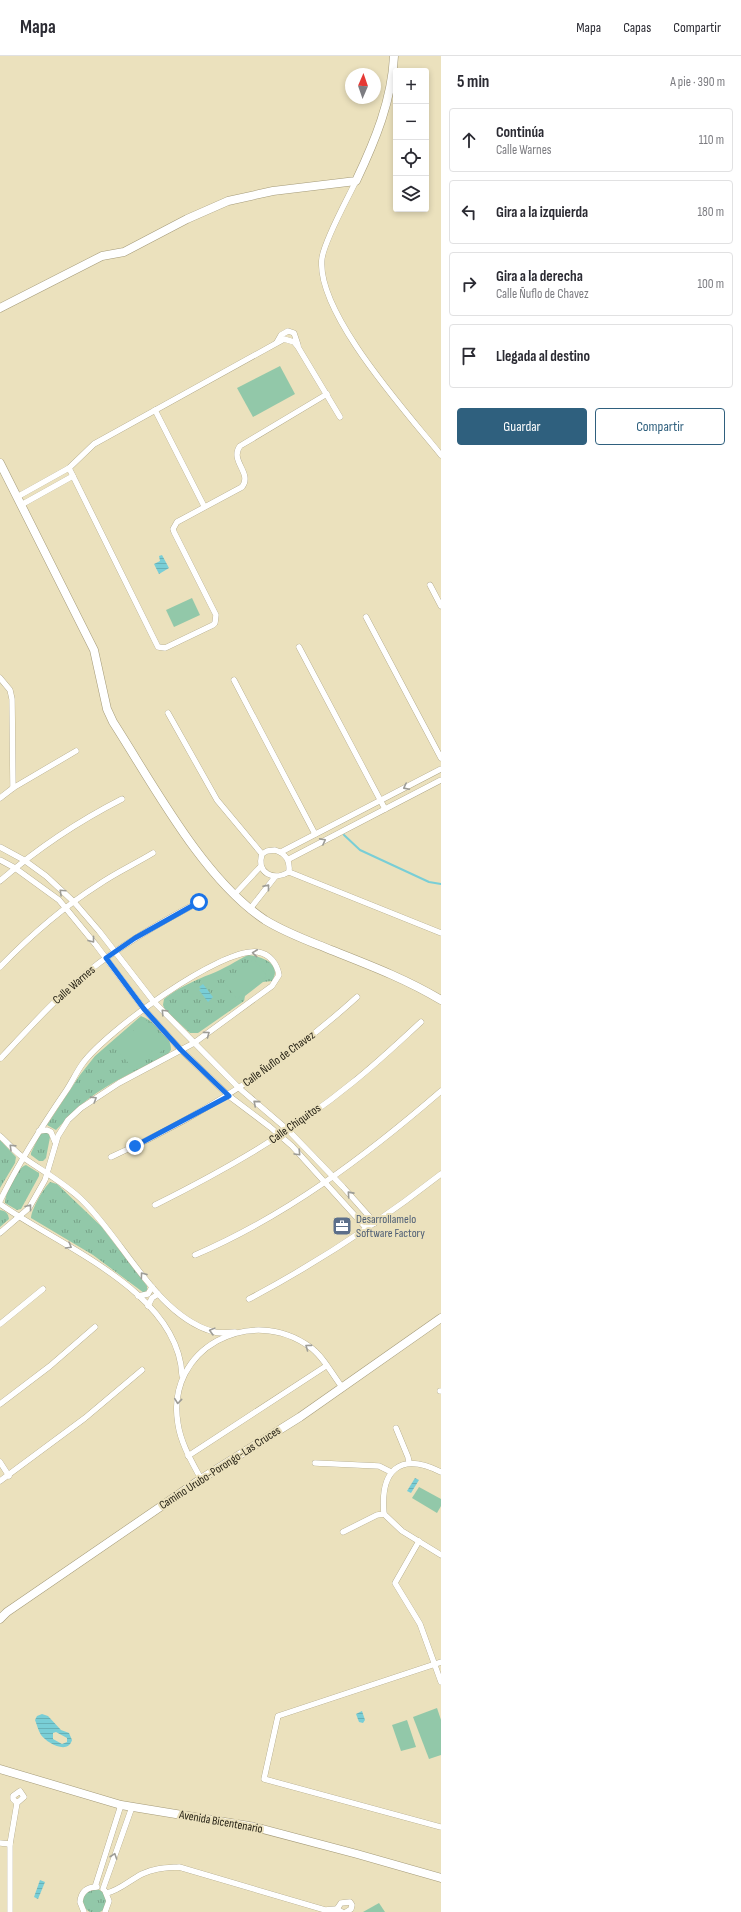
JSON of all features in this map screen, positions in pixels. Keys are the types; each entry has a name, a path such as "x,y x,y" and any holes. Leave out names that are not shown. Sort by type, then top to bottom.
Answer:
{"street":[{"path":"394,56 389,96 370,151 322,258 322,274 344,329 367,363 441,455"},
{"path":"0,308 102,256 124,252 187,219 228,201 273,191 356,181"},
{"path":"277,342 284,332 292,331 297,337 298,347"},
{"path":"17,497 69,468 94,444 284,339 290,340 298,347 340,417"},
{"path":"69,468 158,647 161,649 165,648 213,625 216,619 216,615 173,528 177,522 242,486 245,475 237,460 236,454 240,446 327,394"},
{"path":"155,410 204,506"},
{"path":"0,463 94,650 107,709 113,722 183,831 205,862 250,909 288,932 405,980 441,1000"},
{"path":"21,505 73,476"},
{"path":"430,585 441,606"},
{"path":"366,617 441,758"},
{"path":"300,647 385,809"},
{"path":"0,678 10,690 12,699 13,788"},
{"path":"234,680 316,834"},
{"path":"168,713 217,800 262,854"},
{"path":"0,798 13,788 76,751"},
{"path":"281,852 441,769"},
{"path":"289,859 441,780"},
{"path":"0,881 24,860 81,820 122,798"},
{"path":"0,847 24,860 46,876 74,902 99,931 154,1002 239,1088 288,1130 375,1223"},
{"path":"275,850 281,852 289,859 289,872 282,876 275,877 266,873 260,866 259,862 262,854 267,851 275,850"},
{"path":"0,967 28,940 74,902 98,885 153,853"},
{"path":"0,860 15,868 42,887 66,908 144,1009 181,1050 229,1096 292,1146 367,1229"},
{"path":"235,894 260,866"},
{"path":"289,872 441,933"},
{"path":"250,909 275,877"},
{"name":"Calle Warnes","path":"1,1058 71,986 106,958 166,920 199,902"},
{"path":"0,1201 23,1157 39,1131 83,1063 99,1044 154,1002 194,975 220,962 247,953 259,952 270,958 277,965 279,975 272,986 194,1044 119,1084 81,1108 68,1120 56,1142 44,1180 29,1208 0,1233"},
{"name":"Calle Ñuflo de Chavez","path":"111,1157 170,1128 229,1096 311,1036 358,997"},
{"name":"Calle Chiquitos","path":"155,1205 280,1136 352,1084 421,1022"},
{"path":"195,1255 260,1224 333,1177 394,1131 441,1091"},
{"path":"39,1131 47,1130 51,1132 56,1142"},
{"path":"0,1136 23,1157 69,1188 97,1215 158,1294 191,1322 202,1328 218,1333 273,1331 287,1334 311,1347 342,1387"},
{"path":"249,1299 331,1253 367,1229 441,1174"},
{"path":"0,1204 109,1271 138,1296 166,1325 178,1347 182,1375 178,1402 178,1423 188,1456 201,1479"},
{"path":"138,1296 148,1294 152,1287"},
{"path":"0,1324 43,1290"},
{"path":"148,1306 152,1298 158,1294"},
{"name":"Camino Urubo-Porongo-Las Cruces","path":"0,1619 13,1608 201,1479 300,1417 441,1318"},
{"path":"0,1404 50,1366 95,1327"},
{"path":"182,1375 192,1361 209,1345 235,1332"},
{"path":"188,1456 326,1366"},
{"path":"0,1481 9,1476 85,1418 142,1370"},
{"path":"396,1428 409,1462"},
{"path":"0,1462 9,1476"},
{"path":"441,1472 409,1462 391,1472 384,1488 382,1501 384,1514 402,1531 441,1555"},
{"path":"315,1463 379,1466 391,1472"},
{"path":"343,1532 376,1515 384,1514"},
{"path":"419,1541 395,1583 420,1624 441,1682"},
{"path":"441,1662 278,1716 264,1780 441,1827"},
{"name":"Avenida Bicentenario","path":"0,1769 121,1805 255,1827 441,1878"},
{"path":"10,1912 10,1844 17,1803"},
{"path":"95,1887 121,1805"},
{"path":"105,1912 109,1901 105,1891 132,1807"},
{"path":"0,1843 10,1844"},
{"path":"83,1912 80,1907 80,1897 86,1890 95,1887 105,1891 114,1892 142,1874 155,1869 179,1867 323,1911 340,1911 341,1904 350,1902 352,1905 351,1910 346,1912"}],"green space":[{"path":"280,366 295,394 253,417 237,388"},
{"path":"192,598 200,615 174,627 166,610"},
{"path":"248,955 264,959 273,966 275,975 272,981 263,982 245,996 244,1001 198,1033 190,1033 165,1010 163,1005 164,999 175,991 221,970"},
{"path":"254,959 267,976 237,999 224,982"},
{"path":"141,1016 151,1021 165,1034 171,1050 168,1054 96,1093 78,1107 56,1130 47,1125 80,1075 95,1056"},
{"path":"145,1019 168,1045 153,1059 149,1054 134,1069 112,1045 127,1030 131,1033"},
{"path":"41,1132 48,1133 50,1137 46,1158 43,1161 39,1161 31,1155 31,1153"},
{"path":"0,1140 16,1157 15,1163 0,1188"},
{"path":"26,1165 39,1173 39,1176 21,1209 17,1210 5,1203 5,1199 9,1187 18,1171"},
{"path":"50,1182 57,1184 101,1226 147,1286 147,1290 144,1293 93,1255 31,1218 33,1209 38,1199"},
{"path":"0,1210 4,1211 8,1215 9,1219 0,1227"},
{"path":"419,1487 441,1499 441,1506 437,1513 412,1498"},
{"path":"437,1708 441,1720 441,1755 429,1759 413,1717"},
{"path":"407,1720 416,1747 401,1751 392,1725"},
{"path":"95,1889 100,1890 106,1896 106,1906 100,1912 95,1913 90,1912 84,1906 83,1901 84,1896 90,1890"},
{"path":"379,1903 385,1912 363,1912"}],"water":[{"path":"162,555 169,568 159,574 154,564 160,561 159,556"},
{"path":"203,984 213,997 208,1002 199,990 201,989 199,987"},
{"path":"415,1478 419,1480 411,1493 407,1491"},
{"path":"362,1711 365,1720 363,1723 359,1722 356,1714"},
{"path":"42,1714 48,1716 61,1730 69,1733 72,1740 70,1744 66,1747 57,1746 44,1738 40,1733 35,1720 37,1716","holes":["56,1732 67,1738 67,1742 62,1744 53,1739 53,1733"]},
{"path":"40,1880 45,1882 38,1899 34,1897"}],"waterway":[{"path":"344,835 360,850 429,882 441,884"}],"place":[{"name":"Desarrollamelo Software Factory","path":"342,1226"}],"route":[{"path":"135,1146 229,1096 181,1050 144,1009 106,958 135,938 199,902"}]}
